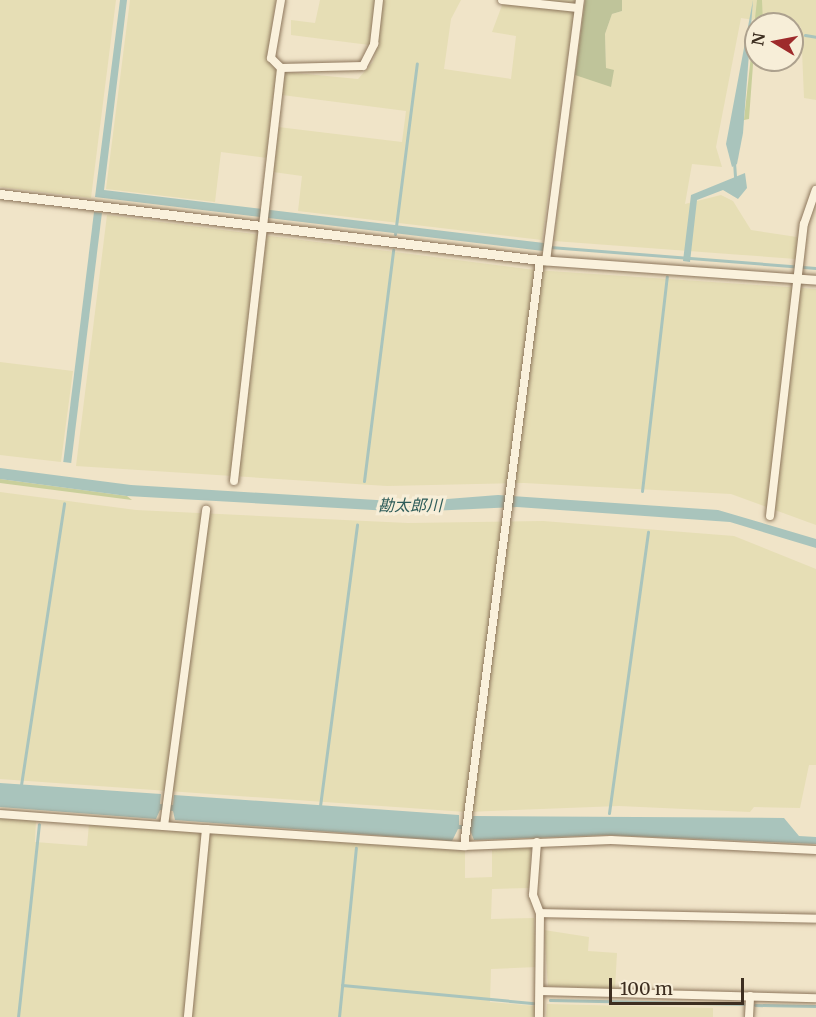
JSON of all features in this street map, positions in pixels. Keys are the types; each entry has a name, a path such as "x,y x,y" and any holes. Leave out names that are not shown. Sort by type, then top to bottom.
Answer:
{"street":[{"path":"280,0 271,58 281,68 363,66 374,44 379,0"},
{"path":"464,846 512,486 544,259 549,241 579,4 502,0"},
{"path":"234,481 281,68"},
{"path":"770,516 800,261 816,190"},
{"path":"0,194 544,259 799,276 816,280"},
{"path":"164,826 206,510"},
{"path":"0,814 464,846 611,840 816,850"},
{"path":"188,1017 206,829"},
{"path":"537,842 533,895 540,913 539,1017"},
{"path":"540,913 816,919"},
{"path":"540,991 816,998"},
{"path":"748,1017 750,996"}],"shaded area":[{"path":"0,0 116,0 91,198 0,187"},
{"path":"130,0 276,0 267,59 277,70 267,158 221,152 215,202 106,189"},
{"path":"320,0 461,0 451,19 444,69 511,79 516,36 492,32 504,0 576,0 542,240 298,211 302,176 273,172 278,127 402,142 406,111 282,95 285,72 358,79 373,62 377,46 291,35 291,20 315,23"},
{"path":"622,0 816,0 816,100 804,98 804,12 744,12 716,147 722,167 692,164 685,204 721,195 733,201 751,230 797,237 796,259 554,241 575,75 598,79 606,68 605,34 612,14 622,11"},
{"path":"107,215 535,270 816,289 816,525 731,494 524,483 387,486 76,466"},
{"path":"0,362 73,371 61,462 0,455"},
{"path":"0,492 136,510 408,523 543,521 734,536 816,569 816,765 809,765 800,808 754,807 750,812 619,806 466,812 0,779"},
{"path":"0,818 36,820 35,842 87,846 89,824 465,851 465,878 492,877 492,850 531,847 529,888 492,889 491,919 534,918 537,967 491,969 490,1002 536,1006 535,1017 0,1017"},
{"path":"544,930 589,937 588,951 617,953 615,989 548,986"},
{"path":"547,1004 713,1008 713,1017 546,1017"}],"green space":[{"path":"585,0 622,0 622,11 612,14 605,34 606,68 614,70 611,87 575,75"},
{"path":"757,0 762,0 762,12 756,12"},
{"path":"749,72 752,72 749,119 744,120"},
{"path":"0,479 127,496 132,500 0,483"}],"water":[{"path":"120,0 127,0 104,190 544,243 543,251 95,197"},
{"path":"744,48 744,72 748,72 743,133 737,164 732,167 726,144"},
{"path":"745,173 747,188 738,199 723,190 697,200 690,262 683,261 691,195"},
{"path":"94,212 102,213 71,463 63,462"},
{"name":"勘太郎川","path":"0,468 131,485 409,502 498,495 718,510 816,539 816,548 730,522 517,507 408,512 127,496 0,479"},
{"path":"0,783 161,794 160,804 173,805 174,795 459,815 459,825 470,825 473,816 784,818 799,836 816,837 816,844 607,835 474,840 470,830 458,829 452,841 175,820 173,811 160,810 156,819 0,807"}],"waterway":[{"path":"805,35 816,37"},
{"path":"395,234 417,63"},
{"path":"734,162 735,177"},
{"path":"550,247 816,268"},
{"path":"364,481 393,250"},
{"path":"642,491 667,276"},
{"path":"21,785 64,503"},
{"path":"320,806 357,524"},
{"path":"609,813 648,532"},
{"path":"18,1017 39,824"},
{"path":"339,1017 356,848"},
{"path":"342,985 534,1003"},
{"path":"550,1000 744,1004"},
{"path":"755,1005 816,1006"}]}
